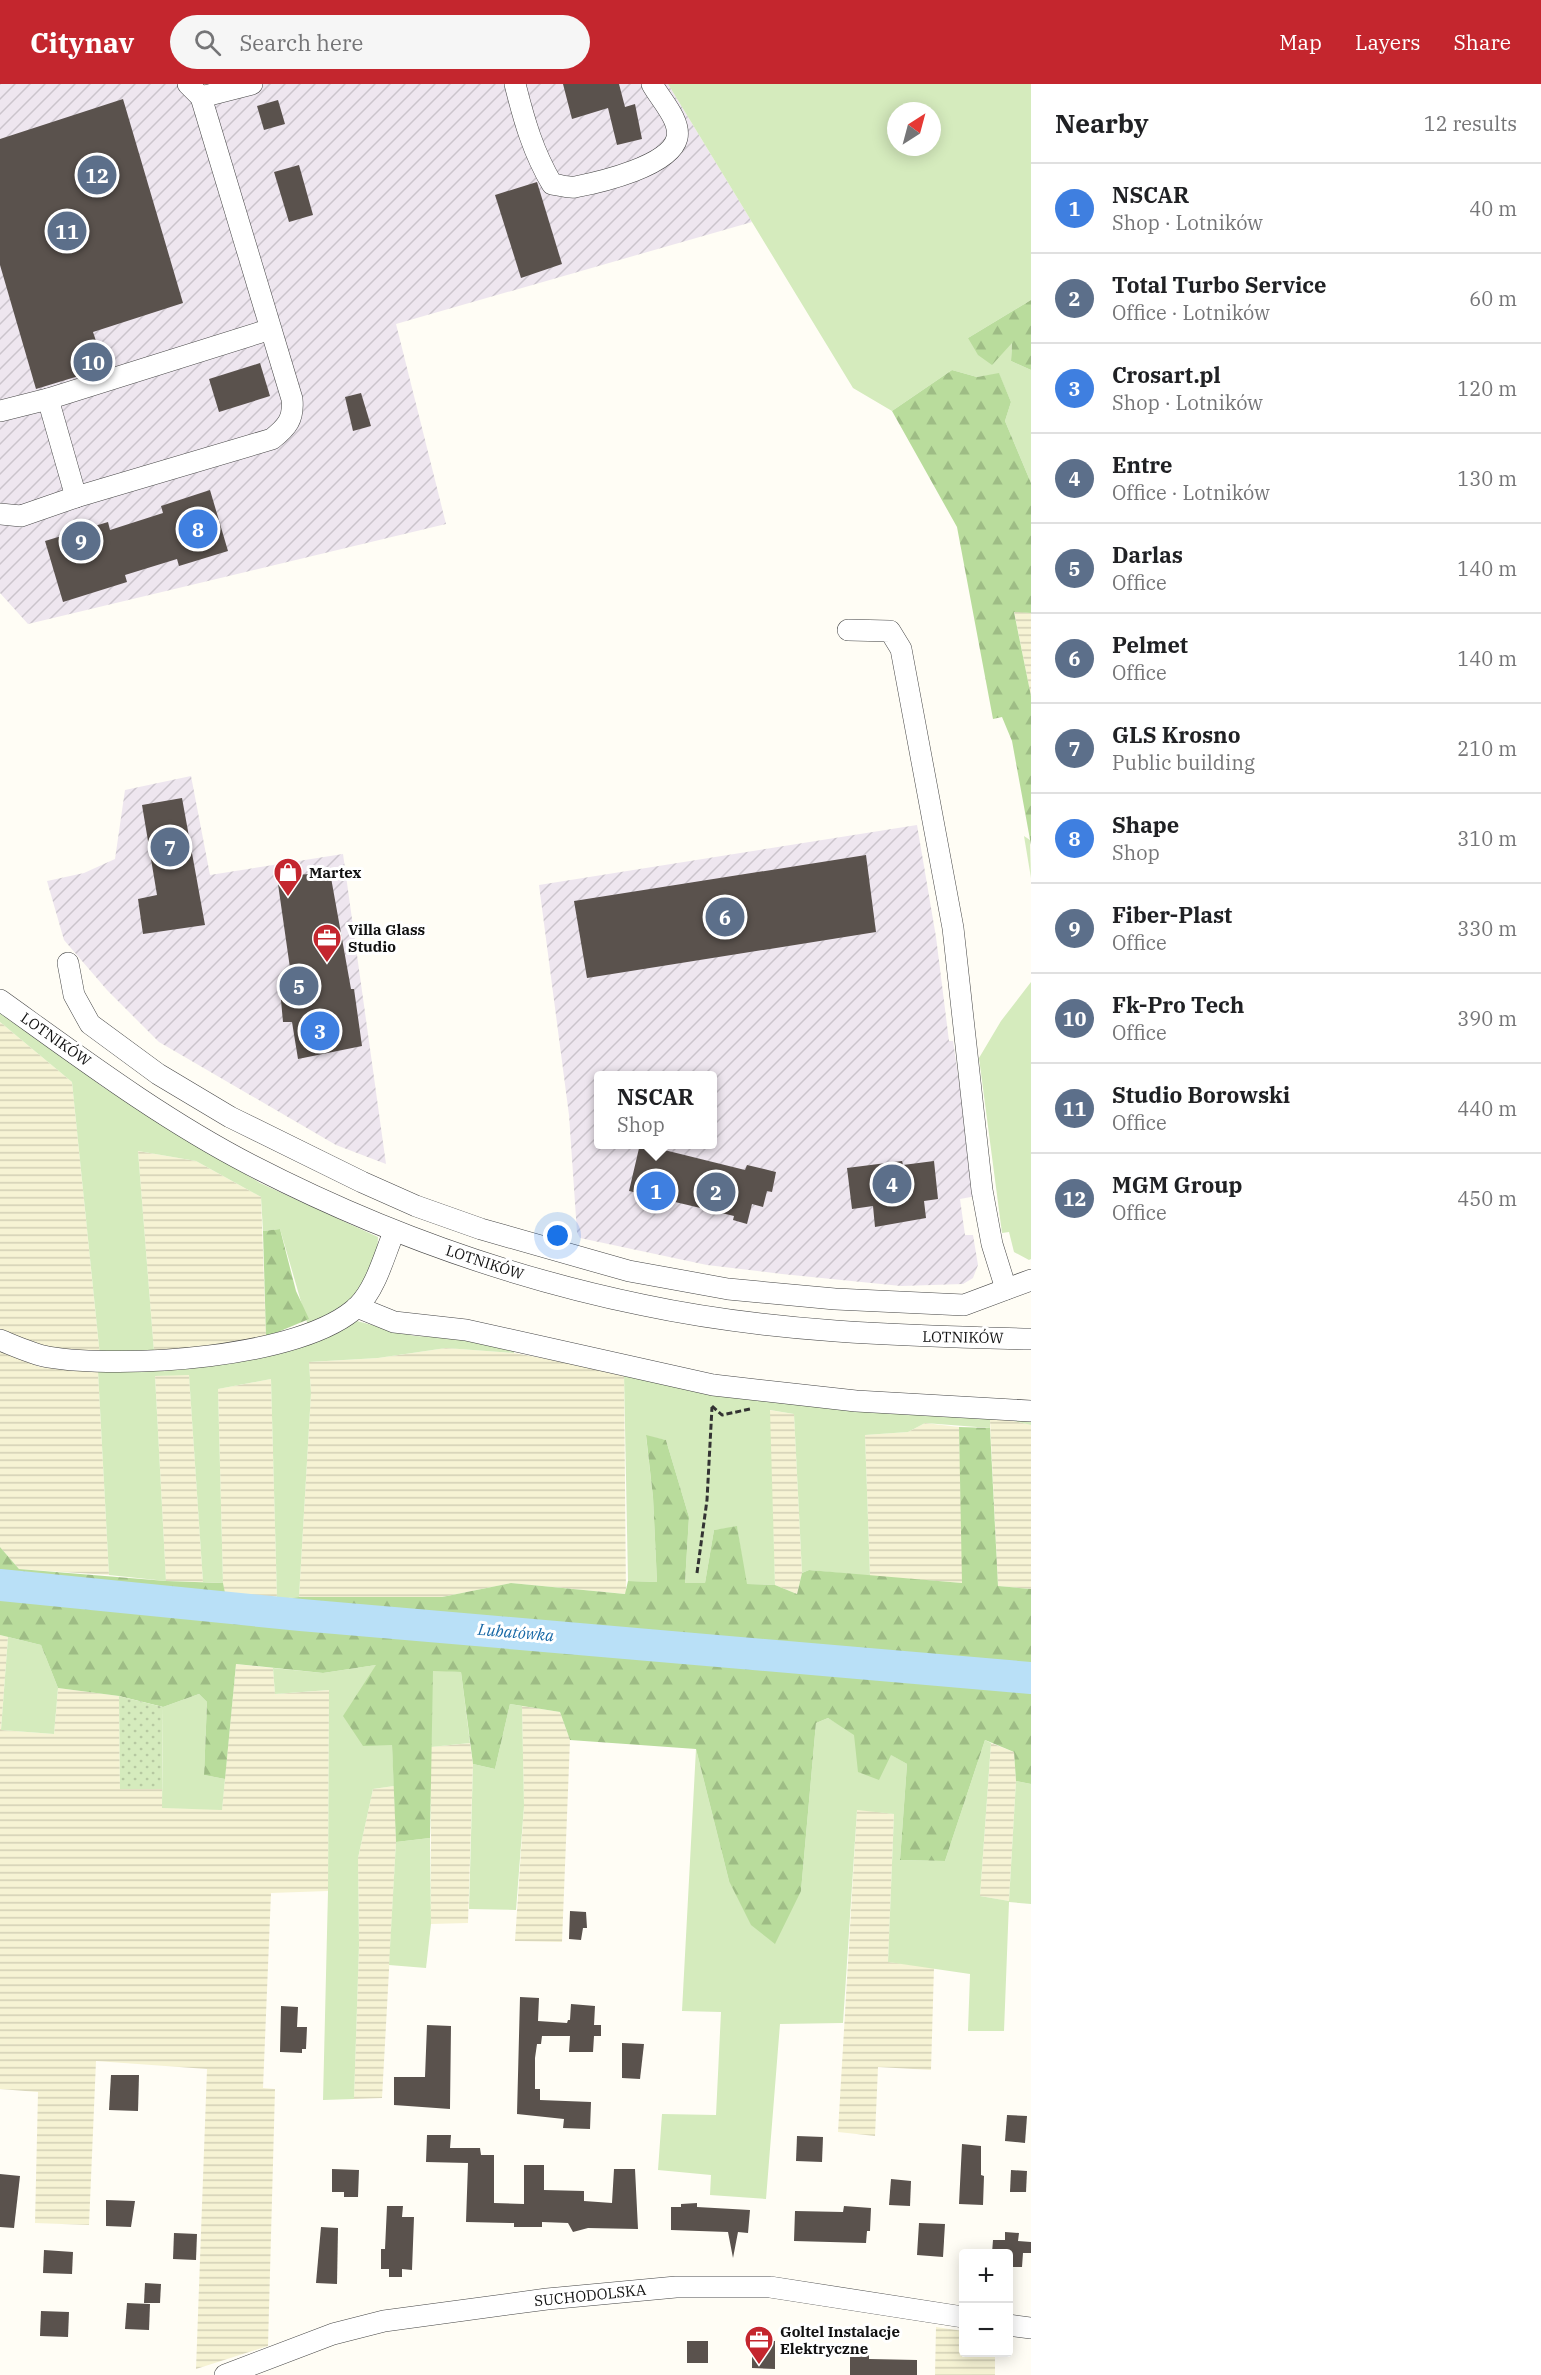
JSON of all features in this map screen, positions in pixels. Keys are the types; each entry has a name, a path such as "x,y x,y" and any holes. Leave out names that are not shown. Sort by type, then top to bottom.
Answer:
{"street":[{"path":"0,514 21,516 76,496 272,439 287,427 294,412 292,399 195,90 252,84"},
{"path":"515,84 528,134 538,161 552,184 573,188 652,165 670,152 677,137 674,119 652,84"},
{"path":"0,411 48,399 271,329"},
{"path":"48,399 76,496"},
{"path":"848,630 890,630 901,649 956,928 982,1190 992,1244 1006,1289"},
{"path":"68,963 74,995 90,1024 158,1074 230,1118 362,1182 416,1206 470,1225 628,1271 728,1289 891,1304 964,1305 1031,1280"},
{"name":"LOTNIKÓW","path":"0,1000 144,1103 250,1165 394,1233 530,1276 644,1305 765,1324 902,1336 1031,1338"},
{"path":"0,1340 45,1356 87,1362 191,1359 254,1349 337,1321 357,1307 367,1295 394,1233"},
{"path":"357,1307 394,1322 466,1330 713,1385 856,1401 1031,1411"},
{"name":"SUCHODOLSKA","path":"225,2375 333,2334 384,2321 546,2299 681,2286 770,2286 959,2316"},
{"path":"1013,2326 1031,2328"}],"path":[{"path":"697,1573 707,1500 713,1385"}],"shaded area":[{"path":"0,84 180,84 190,94 225,84 668,84 752,222 396,324 446,524 28,624 0,593"},
{"path":"1014,611 1031,613 1031,696"},
{"path":"191,776 210,875 343,854 386,1164 336,1145 159,1042 107,990 64,940 47,881 84,873 115,859 125,790"},
{"path":"917,825 936,937 949,1041 953,1041 976,1196 960,1199 965,1235 973,1235 978,1265 973,1278 963,1284 901,1286 782,1274 707,1265 580,1238 577,1232 569,1115 539,885"},
{"path":"0,1022 72,1082 100,1356 43,1349 0,1333"},
{"path":"138,1151 196,1161 261,1197 266,1337 210,1348 154,1352"},
{"path":"446,1348 514,1353 624,1373 626,1594 511,1583 442,1597 299,1597 311,1393 309,1362 378,1358"},
{"path":"0,1351 40,1367 98,1371 109,1575 19,1569 0,1547"},
{"path":"189,1374 203,1582 166,1581 155,1376"},
{"path":"271,1379 277,1599 260,1601 225,1598 218,1389"},
{"path":"769,1410 794,1414 802,1573 797,1594 775,1585"},
{"path":"990,1420 1010,1420 1031,1425 1031,1589 998,1586"},
{"path":"925,1423 959,1427 963,1583 870,1576 865,1435 908,1432"},
{"path":"0,1635 8,1637 1,1730 54,1734 58,1688 119,1696 120,1789 162,1789 163,1808 222,1809 236,1664 273,1668 275,1694 329,1690 328,1891 271,1893 263,2088 275,2089 268,2346 196,2369 207,2069 96,2061 89,2225 35,2223 38,2092 0,2089"},
{"path":"522,1706 560,1712 570,1740 562,1942 515,1941 524,1806"},
{"path":"470,1743 473,1764 468,1923 431,1924 431,1747"},
{"path":"991,1743 1014,1752 1016,1781 1009,1901 980,1896"},
{"path":"394,1786 396,1842 382,2098 354,2099 359,1945 358,1858 373,1789"},
{"path":"857,1809 894,1814 888,1962 934,1967 931,2070 878,2067 875,2136 838,2132"},
{"path":"936,2327 959,2330 959,2357 995,2357 995,2375 935,2375"}],"green space":[{"path":"668,84 1031,84 1031,300 968,338 1012,342 1011,361 1031,370 1031,483 1005,421 1011,402 999,374 977,377 952,370 892,411 853,388"},
{"path":"1031,300 1031,370 1011,361 1012,343 992,365 978,355 968,338"},
{"path":"952,370 977,377 999,373 1011,402 1005,421 1031,483 1031,613 1014,612 1031,696 1031,845 1012,741 1002,717 993,719 957,527 892,411"},
{"path":"1024,836 1030,840 1031,878"},
{"path":"1031,982 1031,1259 1029,1260 1014,1252 1009,1232 1002,1233 979,1058 1001,1021"},
{"path":"0,1010 103,1087 260,1183 378,1237 372,1268 366,1281 347,1302 308,1326 280,1229 263,1231 261,1197 196,1161 138,1151 154,1352 100,1356 72,1082 0,1022"},
{"path":"280,1229 296,1291 309,1319 266,1337 263,1231"},
{"path":"357,1321 414,1336 481,1339 515,1347 514,1353 446,1348 378,1358 309,1362 311,1393 299,1597 277,1599 271,1379 218,1389 223,1583 203,1582 189,1375 155,1376 166,1581 109,1575 98,1371 293,1347 336,1334"},
{"path":"624,1373 1031,1416 1031,1425 1010,1420 990,1420 990,1428 925,1423 908,1432 865,1435 870,1576 809,1570 802,1573 794,1414 770,1410 775,1585 746,1584 737,1527 714,1530 705,1583 685,1583 689,1517 666,1440 646,1436 653,1497 657,1582 628,1581"},
{"path":"959,1427 990,1428 998,1586 1031,1589 1031,1784 1016,1781 1014,1752 985,1740 945,1861 900,1860 907,1764 891,1755 879,1780 858,1772 854,1735 828,1718 816,1723 801,1891 775,1944 751,1925 729,1881 696,1749 570,1740 560,1712 510,1704 495,1769 473,1764 461,1672 433,1671 430,1838 396,1842 392,1745 363,1746 343,1716 376,1665 323,1673 236,1664 225,1779 204,1775 207,1702 199,1694 163,1707 119,1696 58,1688 41,1645 0,1635 0,1547 19,1569 166,1581 223,1583 226,1598 260,1601 299,1597 442,1597 511,1583 625,1594 628,1581 657,1582 653,1497 646,1435 666,1440 689,1517 685,1583 705,1583 714,1530 737,1526 747,1584 775,1585 797,1594 802,1573 809,1570 962,1583"},
{"path":"8,1637 41,1645 58,1688 54,1734 1,1730"},
{"path":"376,1665 392,1745 394,1786 373,1789 358,1858 359,1945 354,2099 323,2100 328,1891 329,1690 275,1694 273,1668 323,1673"},
{"path":"432,1670 461,1672 470,1743 431,1747"},
{"path":"199,1694 207,1702 204,1775 225,1779 222,1810 162,1808 163,1707"},
{"path":"119,1696 163,1707 162,1789 120,1789"},
{"path":"510,1704 522,1706 524,1806 516,1910 469,1909 473,1764 495,1769"},
{"path":"828,1718 907,1764 900,1860 945,1861 985,1740 991,1743 980,1896 1009,1901 1016,1781 1031,1784 1031,1904 1009,1902 1004,2031 968,2031 970,1974 888,1962 894,1814 857,1810 843,2023 780,2024 766,2199 710,2195 711,2175 658,2170 662,2114 716,2115 721,2012 682,2011 696,1749 729,1881 801,1891 816,1723"},
{"path":"430,1838 431,1924 426,1968 389,1965 396,1842"}],"building":[{"path":"563,84 619,84 625,107 635,104 642,139 617,145 608,108 572,119"},
{"path":"123,99 183,303 93,332 105,368 36,389 0,265 0,139"},
{"path":"278,100 285,124 264,130 257,106"},
{"path":"299,165 313,215 289,222 274,172"},
{"path":"537,182 562,264 521,278 495,195"},
{"path":"260,363 270,396 219,412 209,379"},
{"path":"361,393 371,426 353,431 345,397"},
{"path":"210,490 228,551 179,566 177,559 125,575 127,582 63,602 45,541 108,522 110,530 163,513 161,506"},
{"path":"182,798 205,925 143,934 138,899 157,895 142,805"},
{"path":"866,855 876,932 587,978 574,901"},
{"path":"330,872 351,989 354,989 362,1046 298,1059 292,1022 283,1022 281,1000 294,996 277,877"},
{"path":"639,1149 660,1149 745,1170 747,1165 776,1172 772,1192 767,1191 763,1207 752,1204 747,1224 733,1220 734,1216 629,1191"},
{"path":"902,1161 903,1165 934,1161 938,1199 924,1201 926,1218 875,1227 873,1206 852,1209 847,1168"},
{"path":"570,1911 586,1912 587,1928 583,1928 581,1940 569,1939"},
{"path":"520,1997 539,1998 538,2021 567,2023 570,2020 571,2004 595,2006 594,2025 601,2025 601,2036 594,2036 593,2052 569,2052 570,2036 542,2036 541,2044 537,2044 535,2058 535,2089 540,2089 540,2100 591,2102 590,2129 563,2128 564,2119 517,2114"},
{"path":"281,2006 298,2007 297,2027 307,2027 306,2049 302,2049 302,2053 280,2052"},
{"path":"427,2025 451,2026 450,2109 394,2105 394,2077 425,2077"},
{"path":"622,2043 644,2044 640,2079 622,2078"},
{"path":"111,2075 139,2075 138,2111 109,2110"},
{"path":"1007,2115 1027,2116 1025,2143 1005,2141"},
{"path":"427,2135 451,2135 450,2148 480,2148 481,2155 494,2155 494,2203 524,2204 524,2165 544,2165 544,2190 584,2191 584,2201 612,2203 614,2169 635,2169 638,2229 588,2228 573,2232 568,2223 542,2222 542,2227 514,2227 514,2223 466,2222 468,2163 426,2162"},
{"path":"797,2136 823,2137 822,2162 796,2161"},
{"path":"962,2144 981,2146 981,2175 984,2176 983,2205 959,2204"},
{"path":"332,2169 359,2170 358,2197 344,2197 344,2192 332,2192"},
{"path":"1011,2170 1027,2171 1026,2192 1010,2192"},
{"path":"0,2174 20,2176 14,2228 0,2227"},
{"path":"891,2179 911,2181 910,2206 889,2205"},
{"path":"106,2200 135,2201 131,2227 106,2226"},
{"path":"697,2203 697,2207 750,2210 748,2233 738,2232 733,2258 728,2232 671,2230 671,2207"},
{"path":"387,2206 403,2206 402,2217 414,2217 412,2270 402,2269 402,2277 389,2277 389,2269 381,2269 381,2249 385,2249"},
{"path":"844,2206 871,2208 870,2231 867,2231 866,2243 794,2241 795,2211 843,2212"},
{"path":"919,2223 945,2224 943,2257 917,2255"},
{"path":"321,2227 338,2228 337,2284 316,2283"},
{"path":"1005,2232 1019,2233 1018,2241 1031,2242 1031,2253 1023,2253 1022,2267 1013,2267 1013,2249 992,2249 993,2240 1005,2240"},
{"path":"174,2233 197,2234 196,2260 173,2259"},
{"path":"44,2250 73,2252 72,2274 43,2273"},
{"path":"145,2283 161,2284 160,2303 144,2303"},
{"path":"127,2303 150,2304 149,2330 125,2329"},
{"path":"41,2311 69,2312 68,2337 40,2336"},
{"path":"752,2338 775,2341 775,2369 752,2368"},
{"path":"687,2341 708,2341 708,2363 687,2363"},
{"path":"850,2354 869,2354 869,2359 917,2360 917,2375 850,2375"}],"waterway":[{"name":"Lubatówka","path":"0,1585 301,1615 1031,1678"}],"place":[{"name":"MGM Group","path":"97,175"},
{"name":"Studio Borowski","path":"67,231"},
{"name":"Fk-Pro Tech","path":"93,362"},
{"name":"Shape","path":"198,529"},
{"name":"Fiber-Plast","path":"81,541"},
{"name":"GLS Krosno","path":"170,847"},
{"name":"Martex","path":"288,898"},
{"name":"Pelmet","path":"725,917"},
{"name":"Villa Glass Studio","path":"327,964"},
{"name":"Darlas","path":"299,986"},
{"name":"Crosart.pl","path":"320,1031"},
{"name":"Entre","path":"892,1184"},
{"name":"NSCAR","path":"656,1191"},
{"name":"Total Turbo Service","path":"716,1192"},
{"name":"Goltel Instalacje Elektryczne","path":"759,2366"}]}
